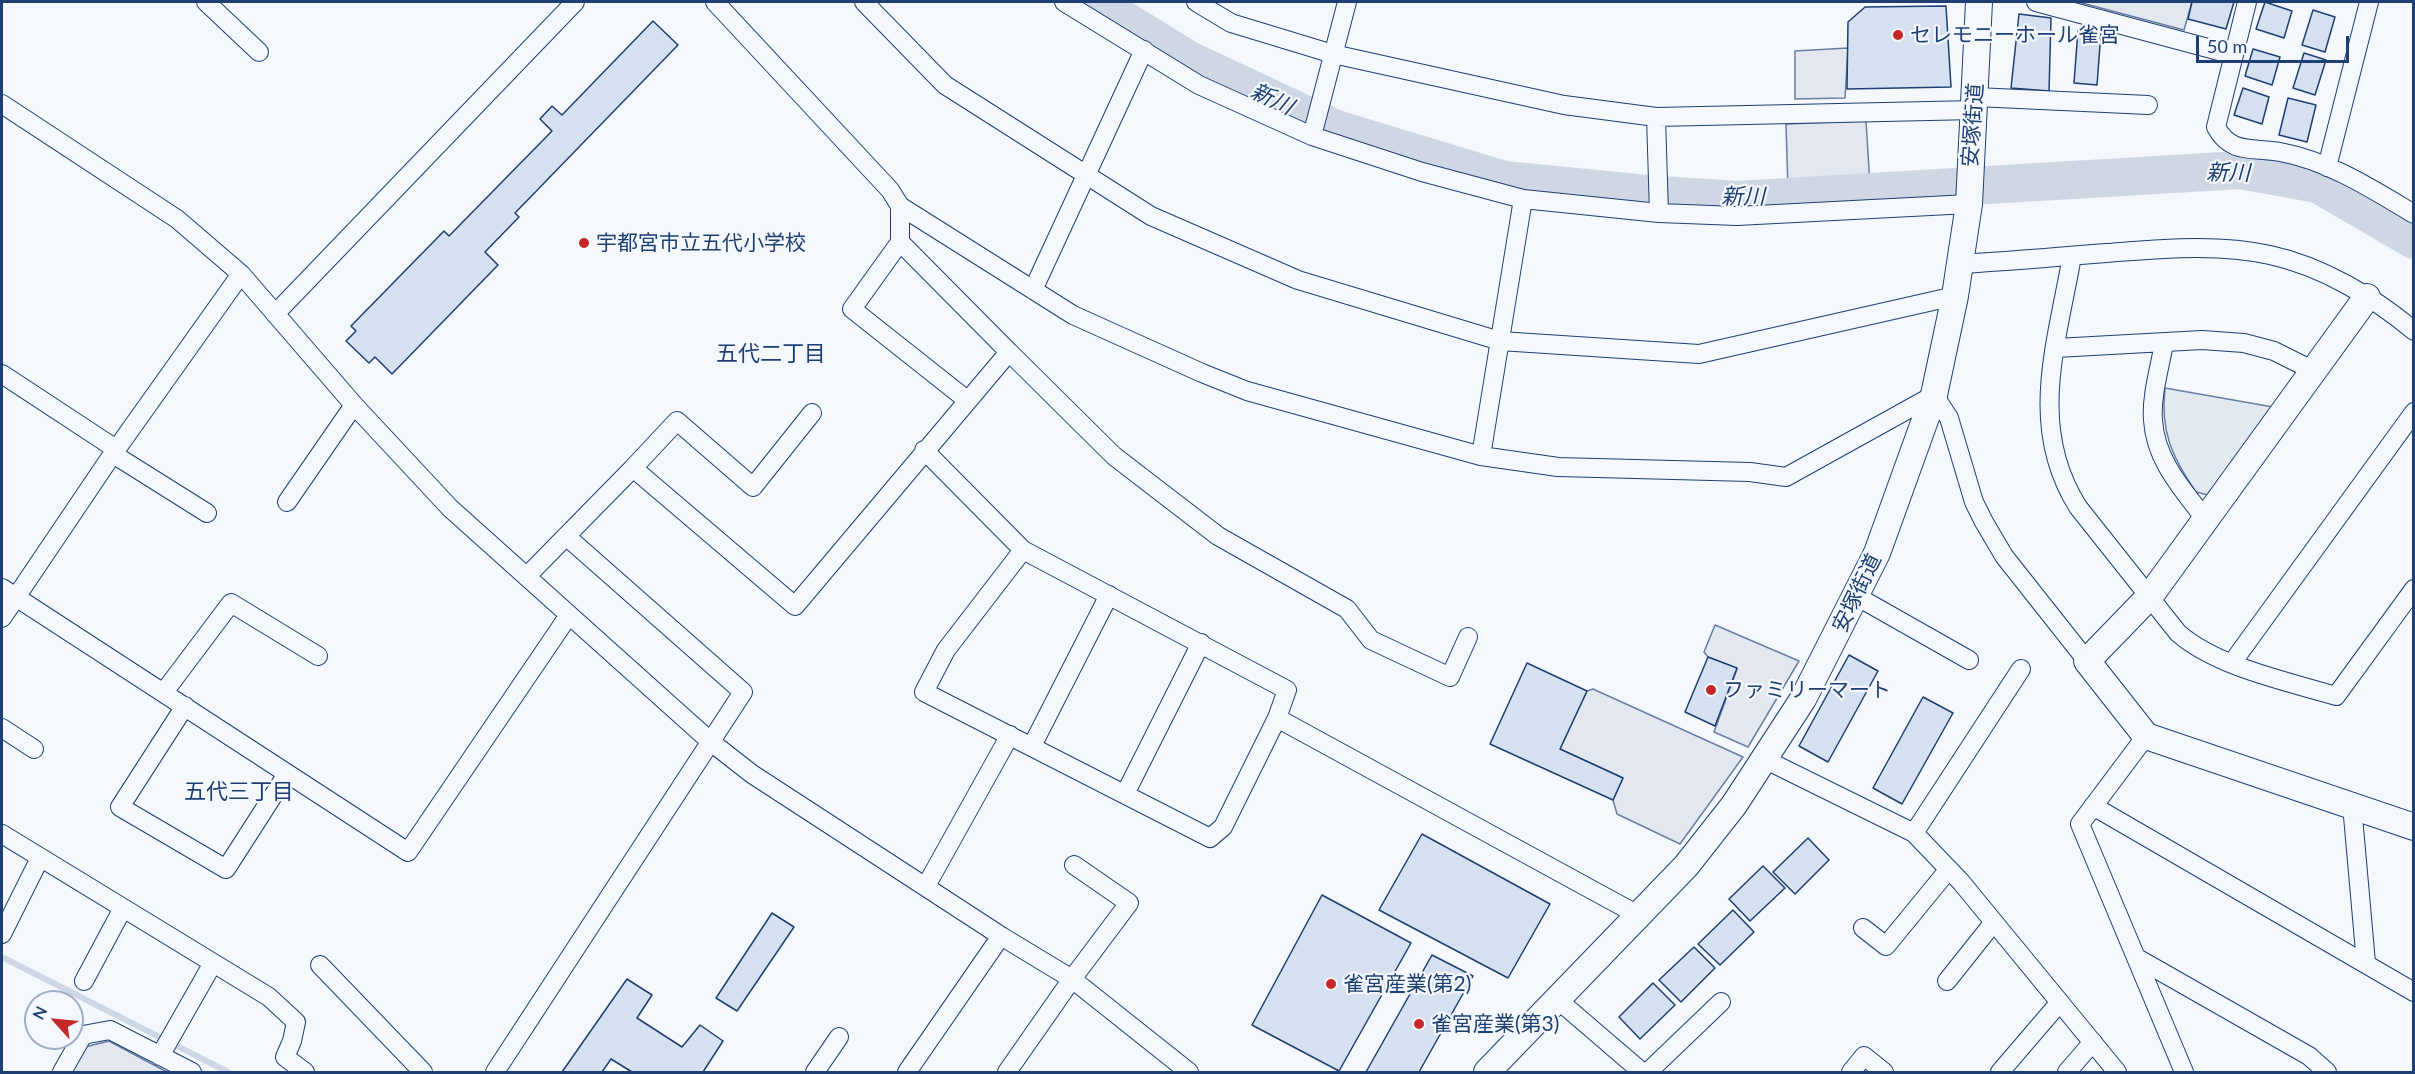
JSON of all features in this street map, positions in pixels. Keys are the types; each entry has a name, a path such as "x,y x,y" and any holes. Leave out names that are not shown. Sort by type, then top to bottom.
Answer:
{"main road":[{"name":"安塚街道","path":"1487,1072 1686,866 1734,805 1803,699 1877,553 1934,395 1961,264 1976,103 1979,2"},
{"path":"2367,297 2150,596 2087,661 2146,736 2414,826"}],"street":[{"path":"206,2 259,52"},
{"path":"275,314 575,2"},
{"path":"715,2 890,190 900,206 1073,315 1247,391 1481,456 1558,467 1750,472 1786,477 1934,395 1949,418 1974,502 1984,522 2004,556 2087,661"},
{"path":"864,2 945,85 1151,216 1279,273 1500,341 1699,354 1955,296"},
{"path":"1064,2 1199,85 1422,172 1524,199 1737,216 1969,192"},
{"path":"1196,2 1231,23 1333,54 1564,105 1656,117 1976,103 2148,105"},
{"path":"1313,131 1347,2"},
{"path":"2036,2 2234,55"},
{"path":"2247,2 2216,127 2222,140 2237,148 2280,152 2326,167 2364,184 2414,214"},
{"path":"2326,167 2369,2"},
{"path":"1033,290 1144,50"},
{"path":"2,104 177,219 241,274 354,405 450,508 711,742 752,774 1001,936 1072,979 1190,1072"},
{"path":"1656,117 1659,209"},
{"path":"1481,456 1524,199"},
{"path":"900,206 900,242 852,309 967,400"},
{"path":"900,242 1114,456 1218,536 1347,609 1371,640 1450,677 1468,637"},
{"path":"1961,264 2166,249 2230,249 2271,255 2327,277 2367,297 2414,331"},
{"path":"2072,256 2048,408 2050,437 2066,488 2078,507 2188,642 2232,663 2336,696 2414,589"},
{"path":"2,618 8,592 113,454 241,274"},
{"path":"2056,348 2202,340 2244,343 2274,351 2314,371"},
{"path":"2164,343 2152,420 2158,447 2171,474 2206,520"},
{"path":"633,468 795,606 1009,351"},
{"path":"2,374 116,449 113,454"},
{"path":"286,502 354,405"},
{"path":"2232,663 2414,412"},
{"path":"527,576 677,421 753,487 812,413"},
{"path":"924,450 1023,550 1287,690 1277,718 1223,827 1210,838 924,692 946,650 1023,550"},
{"path":"113,454 207,513"},
{"path":"495,1072 743,692 566,537"},
{"path":"8,592 408,852 569,615"},
{"path":"1032,746 1109,595"},
{"path":"1856,596 1969,660"},
{"path":"164,692 231,603 318,656"},
{"path":"1125,794 1201,643"},
{"path":"1914,833 2021,669"},
{"path":"185,706 120,807 226,869 287,774"},
{"path":"1277,718 1638,915"},
{"path":"2,728 34,750"},
{"path":"926,886 1010,735"},
{"path":"2146,736 2080,824 2184,1072"},
{"path":"1764,759 1914,833 1949,869 2118,1072"},
{"path":"2352,805 2366,963"},
{"path":"2093,806 2414,992"},
{"path":"2,834 269,997 296,1023 285,1057 305,1072"},
{"path":"2,934 40,858"},
{"path":"1007,1072 1129,903 1074,865"},
{"path":"1863,928 1886,946 1949,869"},
{"path":"84,981 123,908"},
{"path":"1947,981 1994,922"},
{"path":"907,1072 1001,936"},
{"path":"2137,958 2309,1056 2327,1072"},
{"path":"160,1056 213,963"},
{"path":"320,965 423,1072"},
{"path":"1558,1000 1642,1072"},
{"path":"1648,1072 1721,1002"},
{"path":"2000,1072 2060,1002"},
{"path":"62,1072 83,1035 110,1030 192,1072"},
{"path":"815,1072 839,1037"},
{"path":"2067,1072 2093,1042"},
{"path":"1851,1072 1864,1056 1884,1072"}],"shaded area":[{"path":"2078,2 2192,2 2184,30"},
{"path":"1848,48 1845,98 1795,99 1795,51"},
{"path":"1866,121 1870,185 1788,189 1786,124"},
{"path":"2165,388 2273,407 2212,496 2196,492 2174,455 2164,417"},
{"path":"1715,625 1799,661 1748,747 1714,732 1737,669 1708,657 1704,652"},
{"path":"1593,689 1743,757 1680,844 1617,814 1613,800 1623,778 1560,749 1587,691"},
{"path":"109,1041 167,1072 71,1072 85,1047"}],"building":[{"path":"2192,2 2234,2 2226,29 2188,19"},
{"path":"2265,2 2292,11 2284,38 2256,29"},
{"name":"セレモニーホール雀宮","path":"1946,6 1951,87 1847,89 1848,22 1865,7"},
{"path":"2313,10 2335,17 2325,52 2302,45"},
{"path":"2019,14 2051,18 2049,91 2011,88"},
{"path":"653,21 678,45 515,213 519,217 485,252 498,265 392,374 375,357 369,363 346,341 356,331 351,326 444,231 449,236 552,131 540,119 552,106 562,115"},
{"path":"2078,30 2101,32 2097,85 2074,83"},
{"path":"2253,49 2280,57 2272,85 2245,76"},
{"path":"2304,53 2326,60 2315,95 2293,88"},
{"path":"2243,88 2269,97 2262,124 2234,115"},
{"path":"2288,98 2316,105 2307,142 2279,135"},
{"path":"1849,655 1878,671 1828,762 1799,746"},
{"name":"ファミリーマート","path":"1708,657 1737,668 1715,726 1685,712"},
{"path":"1527,663 1587,691 1560,749 1623,778 1613,800 1490,744"},
{"path":"1923,697 1953,713 1902,804 1873,788"},
{"path":"1422,834 1550,904 1508,978 1379,910"},
{"path":"1808,838 1829,860 1795,894 1773,872"},
{"path":"1763,866 1785,888 1750,921 1729,899"},
{"name":"雀宮産業(第2)","path":"1322,895 1411,943 1339,1071 1252,1025"},
{"path":"1733,910 1754,932 1720,965 1698,944"},
{"path":"772,913 794,927 737,1011 716,998"},
{"path":"1694,947 1715,968 1681,1002 1659,980"},
{"name":"雀宮産業(第3)","path":"1432,955 1473,976 1419,1072 1366,1072"},
{"path":"627,979 652,995 637,1018 682,1047 700,1025 723,1041 703,1072 632,1072 611,1059 602,1072 562,1072"},
{"path":"1653,983 1675,1005 1640,1039 1619,1017"}],"waterway":[{"name":"新川","path":"1095,2 1189,60 1336,129 1504,180 1737,200 2240,170 2318,184 2414,240"},
{"path":"2,957 228,1072"}],"place":[{"name":"セレモニーホール雀宮","path":"1898,35"},
{"name":"宇都宮市立五代小学校","path":"584,243"},
{"name":"ファミリーマート","path":"1711,690"},
{"name":"雀宮産業(第2)","path":"1331,984"},
{"name":"雀宮産業(第3)","path":"1419,1024"}],"district":[{"name":"五代二丁目","path":"771,354"},
{"name":"五代三丁目","path":"239,792"}]}
